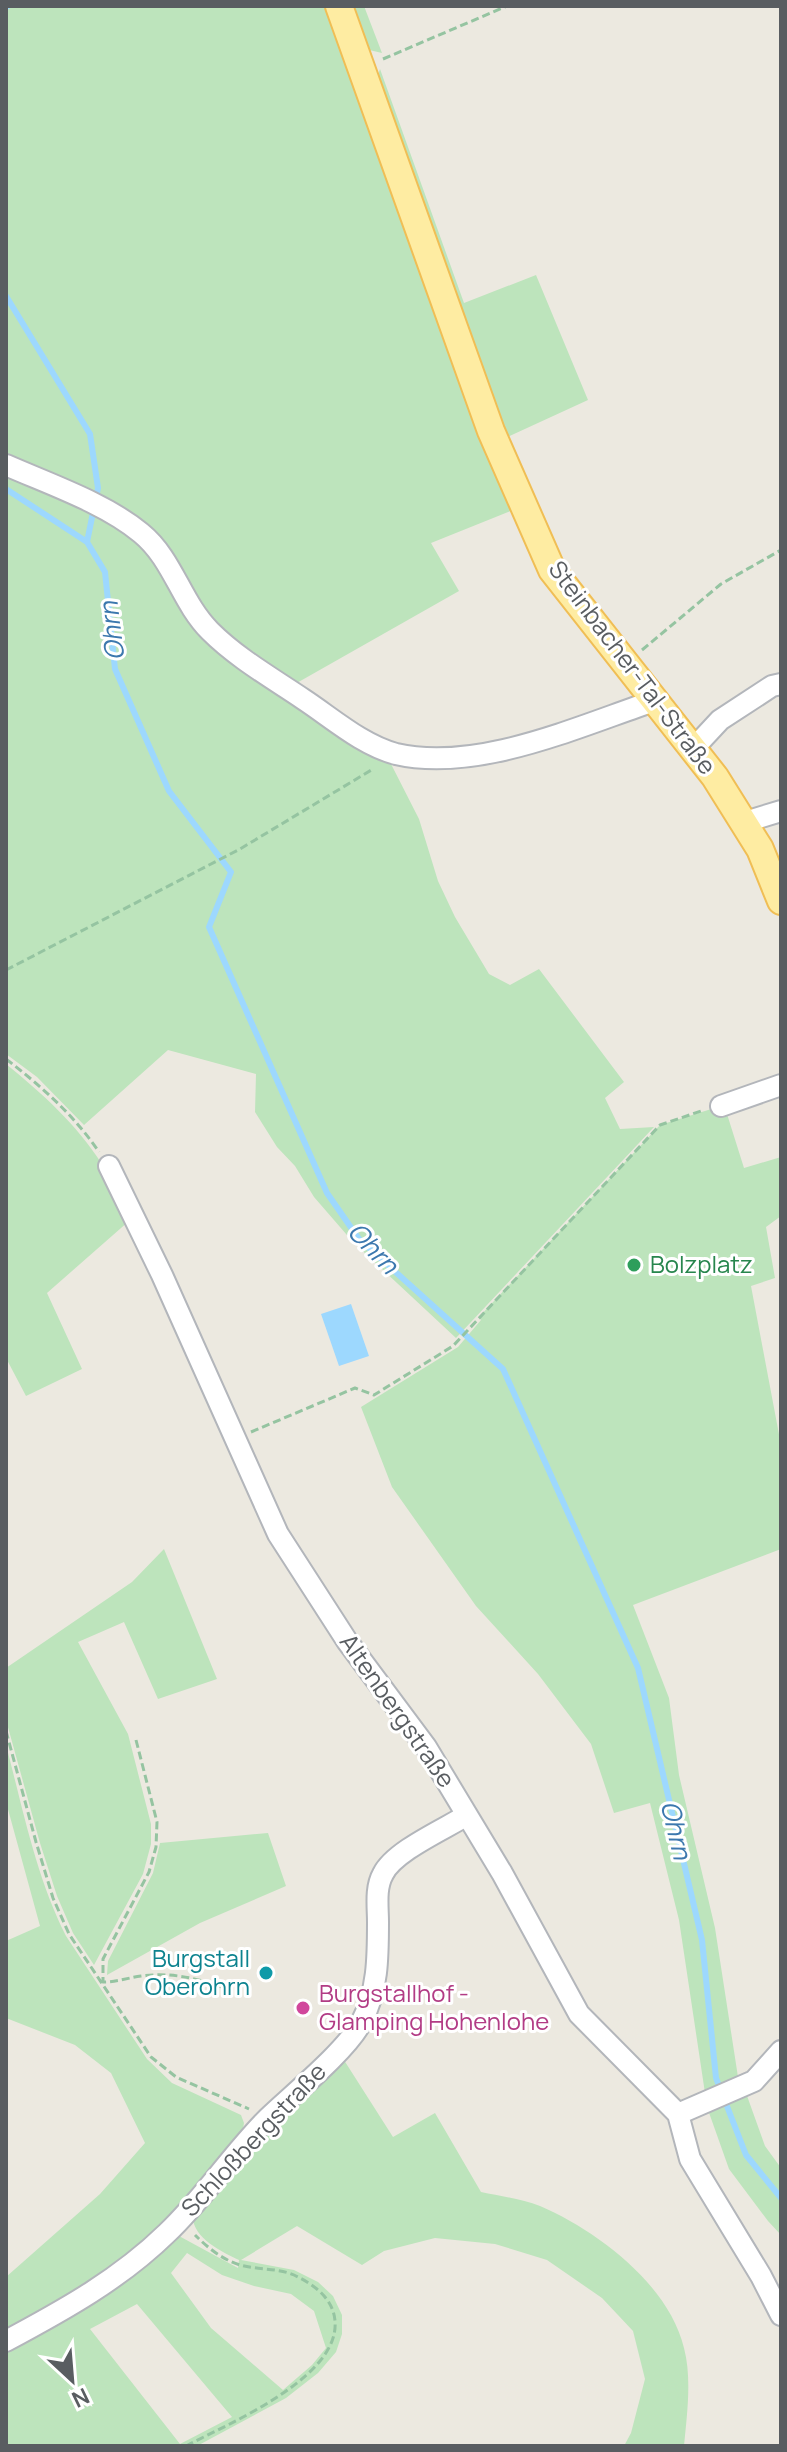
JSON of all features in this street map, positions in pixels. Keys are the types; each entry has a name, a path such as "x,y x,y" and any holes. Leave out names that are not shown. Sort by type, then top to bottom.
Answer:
{"main road":[{"name":"Steinbacher-Tal-Straße","path":"339,6 491,431 552,570 693,749 745,822 781,901"}],"street":[{"path":"6,465 113,514 140,532 157,548 208,630 230,649 369,743 397,754 436,757 493,753 654,701"},
{"path":"693,749 720,720 772,686 781,684"},
{"path":"745,822 781,811"},
{"path":"721,1106 781,1085"},
{"name":"Altenbergstraße","path":"109,1166 162,1275 278,1534 347,1641 426,1747 502,1873 579,2014 678,2114"},
{"name":"Schloßbergstraße","path":"6,2341 77,2303 130,2267 168,2233 264,2122 337,2052 360,2025 374,1993 378,1956 378,1892 383,1874 396,1858 467,1815"},
{"path":"781,2051 754,2081 678,2114 690,2159 781,2315"}],"path":[{"path":"361,68 507,6"},
{"path":"625,664 721,584 781,550"},
{"path":"6,970 240,849 397,754"},
{"path":"6,1059 35,1081 82,1128 109,1166"},
{"path":"234,1439 355,1388 374,1395 453,1346 660,1125 721,1106"},
{"path":"6,1731 53,1898 69,1934 151,2057 176,2077 249,2110 264,2122"},
{"path":"103,1982 103,1959 149,1872 156,1847 157,1822 136,1740"},
{"path":"103,1982 170,1974 200,1979 225,1988"},
{"path":"186,2446 285,2393 314,2368 330,2349 337,2334 330,2300 314,2286 292,2274 240,2265 221,2257 204,2244"}],"green space":[{"path":"6,6 331,6 513,510 431,543 459,591 295,684 228,639 211,621 160,541 6,458"},
{"path":"349,6 364,6 382,53 365,49"},
{"path":"380,69 464,303 536,275 588,400 505,438 376,81"},
{"path":"6,472 112,521 137,537 192,616 366,750 391,764 419,819 438,881 455,917 489,974 510,985 539,969 624,1082 605,1098 620,1129 654,1127 456,1338 353,1242 314,1197 255,1112 256,1074 168,1050 84,1125 37,1077 6,1054"},
{"path":"6,1064 46,1098 82,1136 106,1171 129,1221 47,1293 82,1369 26,1396 6,1358"},
{"path":"721,1106 727,1114 744,1168 781,1157 781,1216 766,1227 775,1278 751,1286 781,1445 781,1549 633,1605 669,1698 679,1775 715,1928 738,2077 705,2093 679,1920 650,1803 614,1813 591,1744 538,1674 476,1606 392,1487 361,1407 458,1347 481,1320 479,1317 660,1125"},
{"path":"164,1549 217,1679 158,1699 124,1622 78,1642 128,1734 151,1824 151,1844 143,1874 94,1965 73,1933 40,1843 6,1720 6,1668 132,1582"},
{"path":"6,1745 38,1867 66,1936 147,2059 172,2083 241,2115 244,2123 242,2135 175,2214 126,2262 6,2333 6,2277 100,2194 145,2143 111,2073 75,2045 6,2018 6,1941 40,1926 6,1802"},
{"path":"268,1833 286,1886 200,1923 107,1975 108,1961 153,1873 160,1843"},
{"path":"342,2057 393,2137 435,2113 481,2192 540,2206 585,2230 628,2263 663,2303 676,2325 688,2372 684,2446 624,2446 631,2433 645,2379 633,2331 602,2298 547,2260 495,2244 435,2238 384,2251 362,2265 297,2226 241,2260 294,2270 318,2282 333,2296 342,2315 342,2334 336,2352 318,2373 286,2398 197,2446 6,2446 6,2347 170,2239 179,2236 238,2268 239,2260 202,2237 193,2215 257,2141","holes":["187,2253 222,2275 291,2294 314,2311 326,2348 283,2390 211,2328 171,2273","137,2304 232,2417 180,2444 90,2329"]},
{"path":"746,2093 765,2146 781,2168 781,2235 729,2169 707,2107"}],"water":[{"path":"351,1304 369,1356 339,1366 321,1314"}],"waterway":[{"name":"Ohrn","path":"6,296 90,434 98,488 87,542 105,572 115,669 169,791 231,872 209,927 327,1193 359,1239 503,1369 638,1668 702,1940 716,2078 746,2155 781,2198"},
{"path":"6,489 87,542"}],"place":[{"name":"Bolzplatz","path":"634,1265"},
{"name":"Burgstall Oberohrn","path":"266,1973"},
{"name":"Burgstallhof - Glamping Hohenlohe","path":"303,2008"}]}
